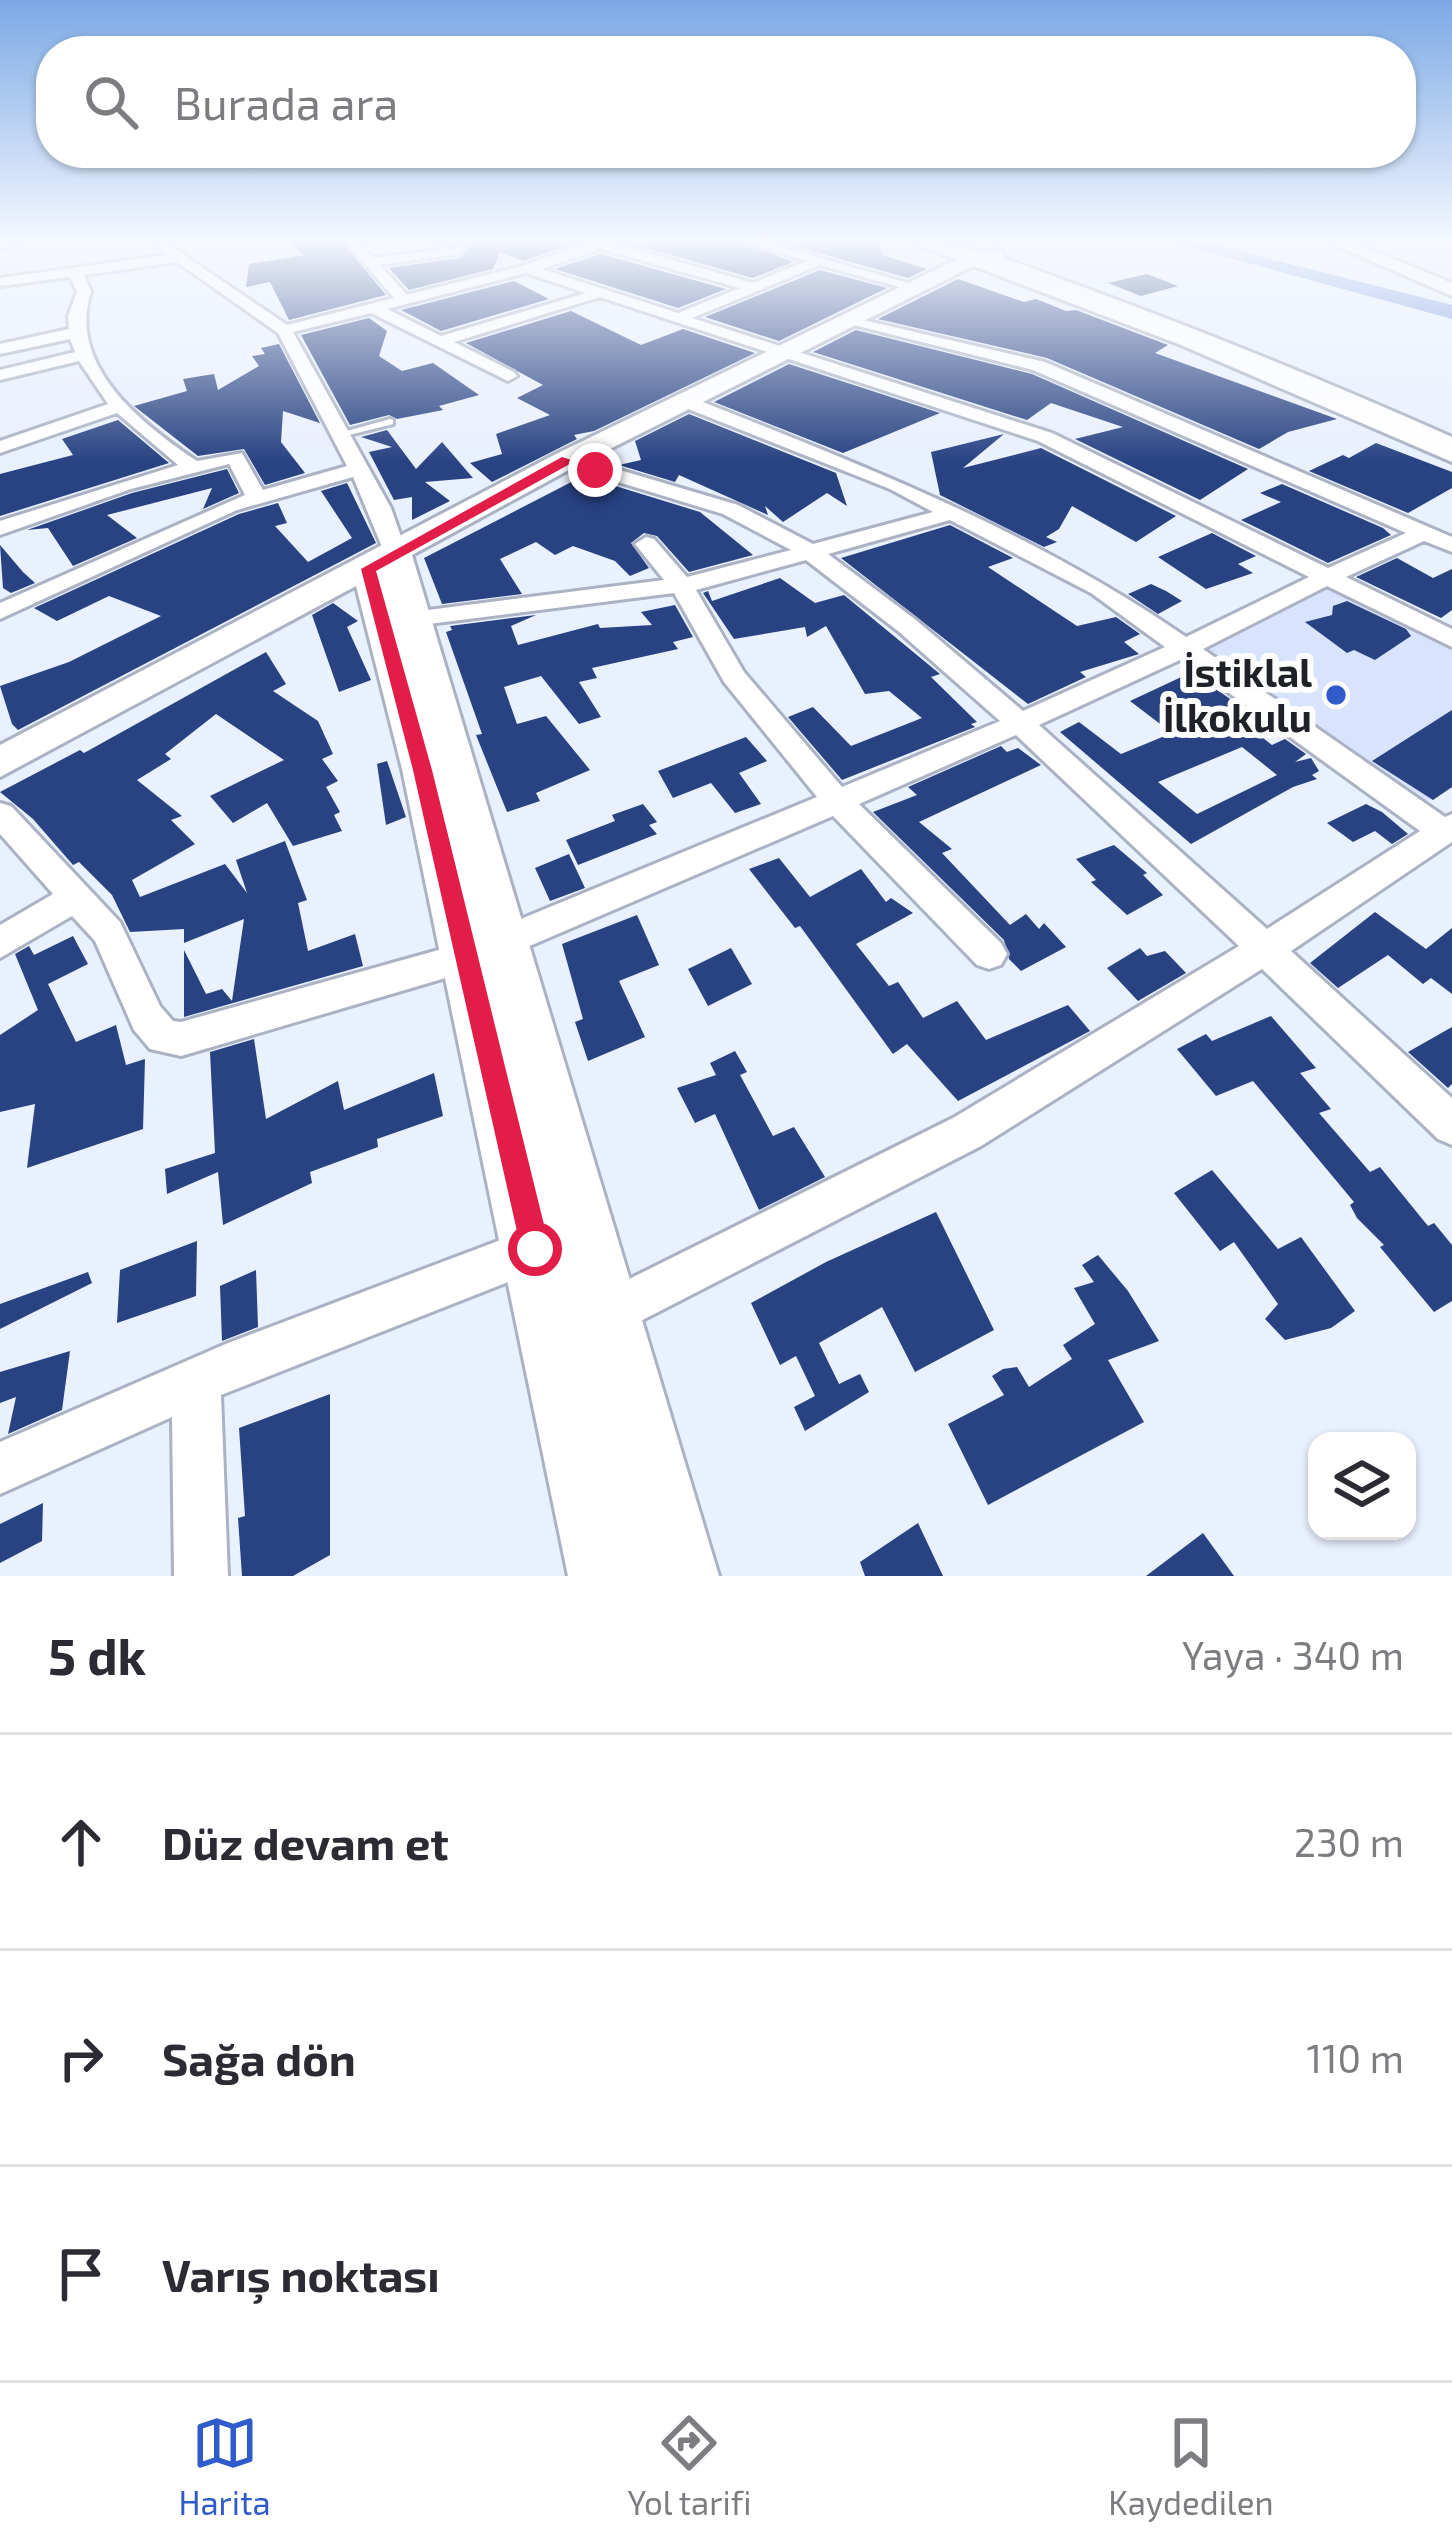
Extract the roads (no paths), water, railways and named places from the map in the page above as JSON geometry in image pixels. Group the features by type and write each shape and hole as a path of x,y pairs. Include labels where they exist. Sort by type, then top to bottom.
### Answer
{"highway":[{"path":"1132,317 1452,451"},
{"path":"1161,317 1452,440"}],"street":[{"path":"75,317 74,333 85,355 120,406 162,448 192,466"},
{"path":"264,317 284,330 393,535 382,561 398,620 423,770 609,1313 681,1576"},
{"path":"284,330 343,317"},
{"path":"393,317 508,376"},
{"path":"444,340 522,317"},
{"path":"685,317 1045,436 1452,639"},
{"path":"0,763 566,460 861,317"},
{"path":"850,322 1040,366 1438,539"},
{"path":"0,350 74,333"},
{"path":"0,374 85,355"},
{"path":"609,1313 967,1132 1444,840 1188,648 1099,589 897,484 684,401"},
{"path":"0,447 120,406"},
{"path":"1202,438 1236,430"},
{"path":"0,528 192,466 235,457 256,497"},
{"path":"566,460 703,500 783,535 936,648 1452,1125"},
{"path":"0,612 256,497 357,469"},
{"path":"398,620 681,585 953,513"},
{"path":"0,814 108,932 147,1018 163,1036 182,1039 484,950 1188,648 1324,575 1438,539"},
{"path":"646,544 681,585 720,658 837,801 989,954"},
{"path":"0,943 78,896"},
{"path":"484,950 535,1249 606,1576"},
{"path":"0,1468 196,1381 535,1249"},
{"path":"196,1381 201,1576"}],"lane":[{"path":"340,434 390,422"}],"place":[{"name":"İstiklal İlkokulu","path":"1336,695"}]}
